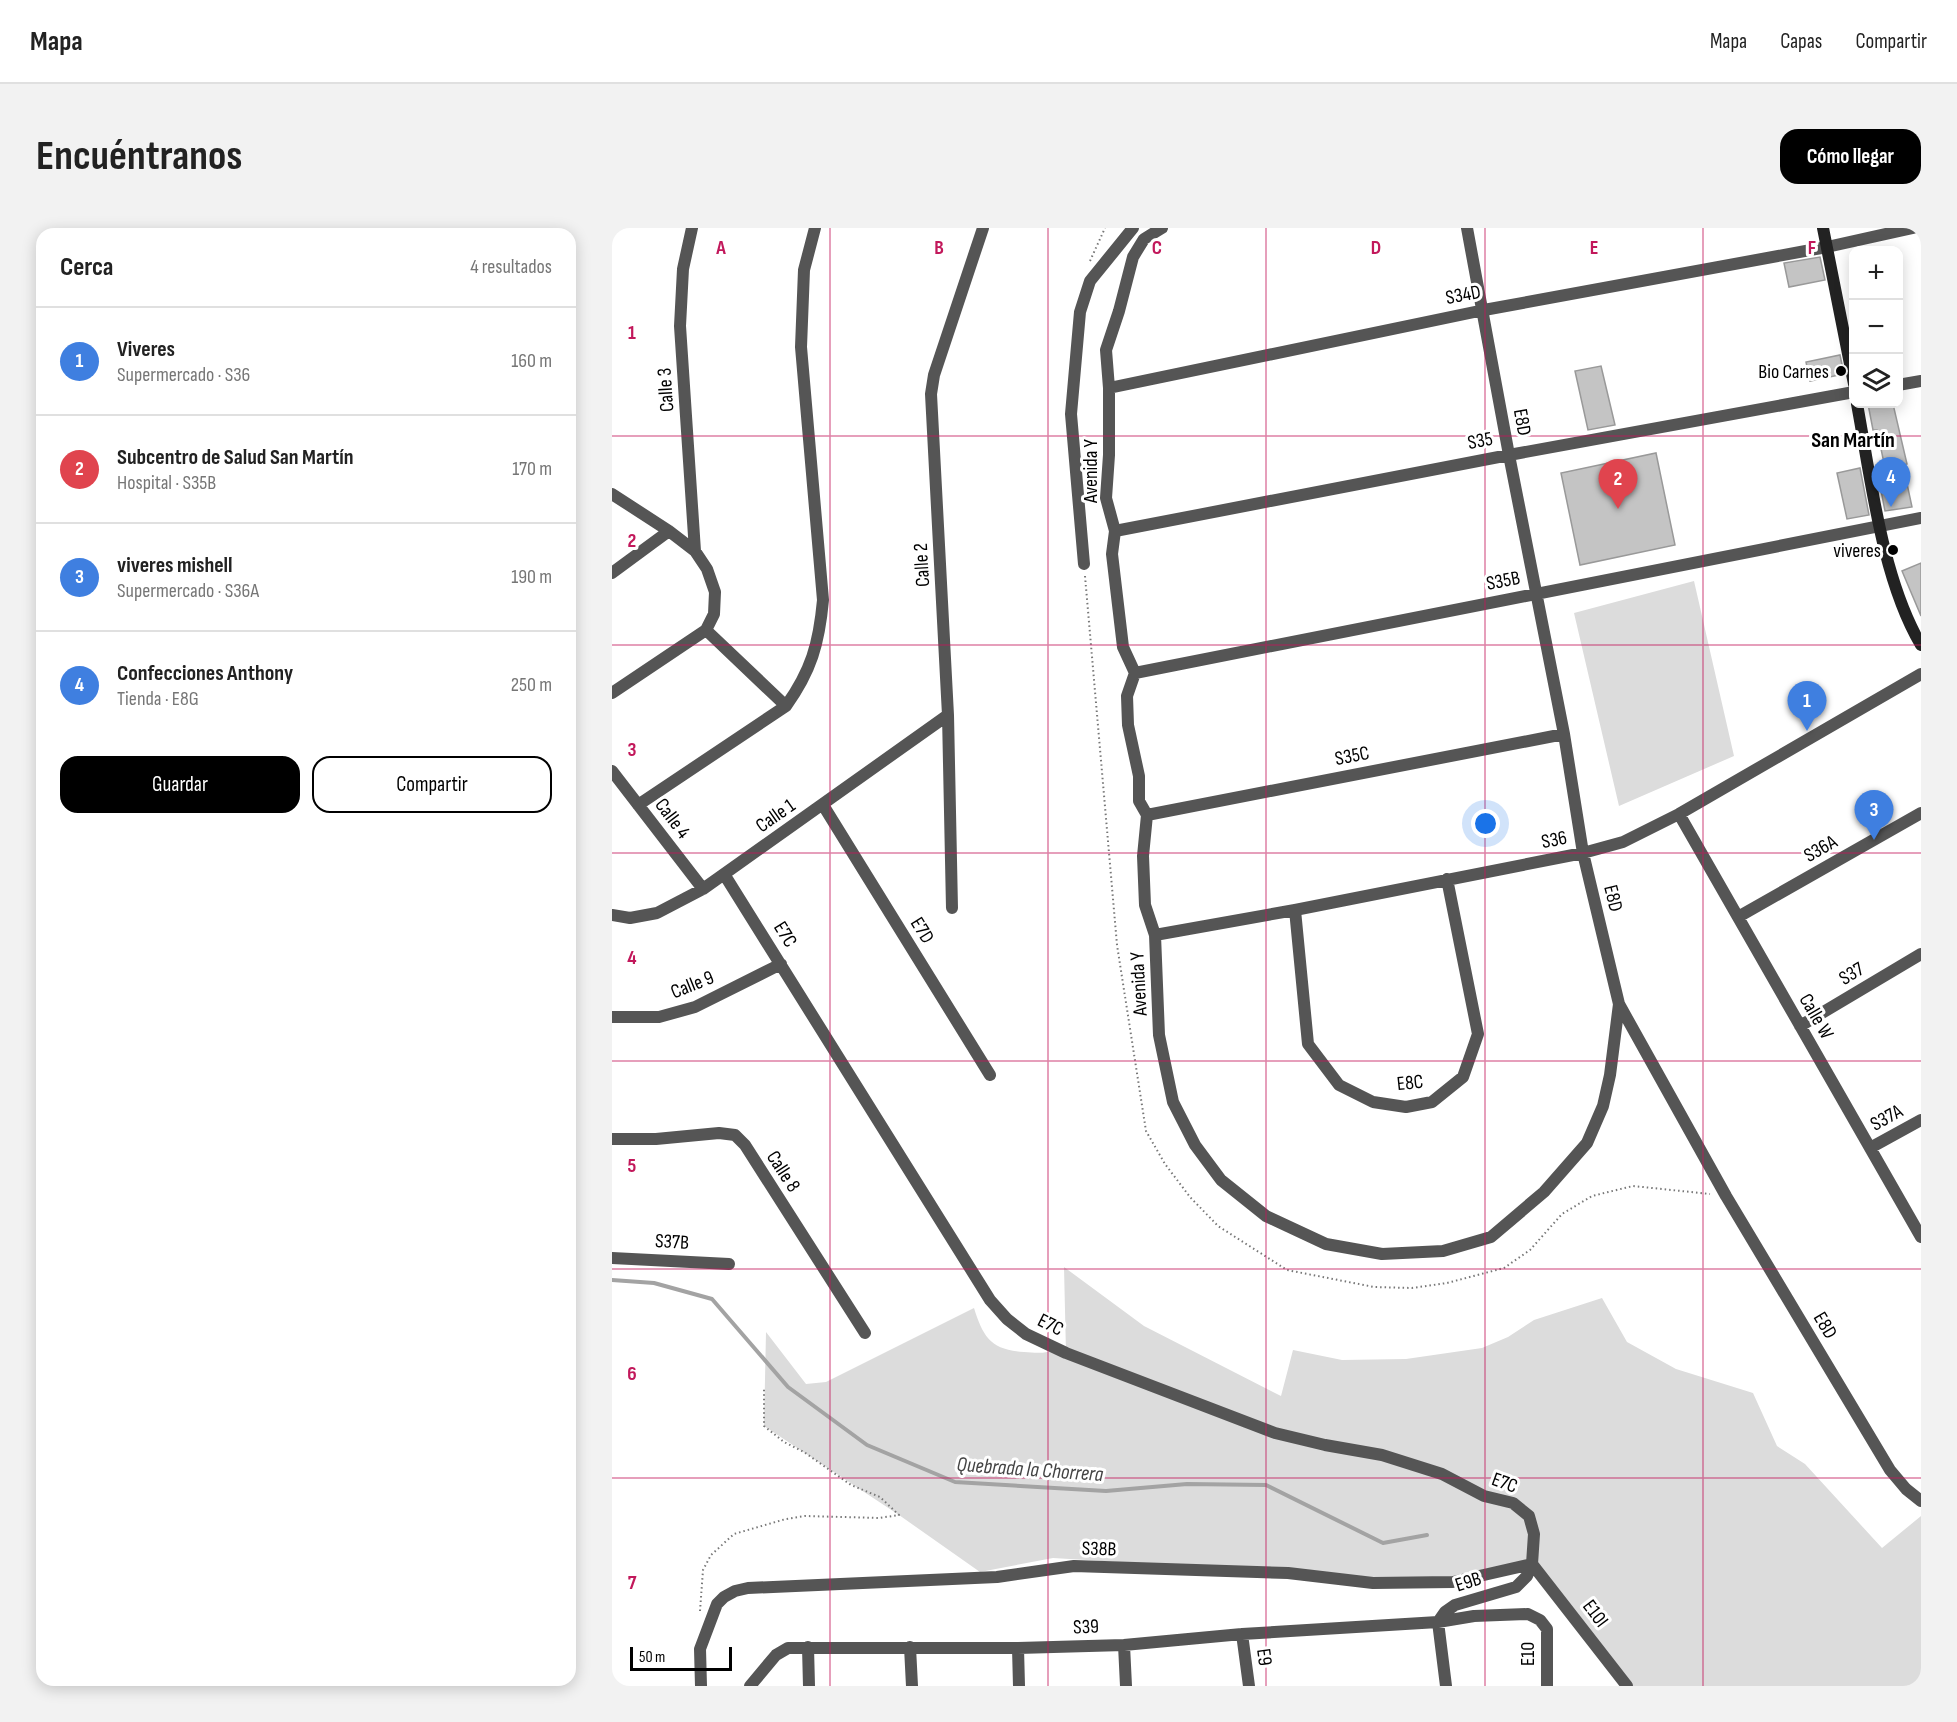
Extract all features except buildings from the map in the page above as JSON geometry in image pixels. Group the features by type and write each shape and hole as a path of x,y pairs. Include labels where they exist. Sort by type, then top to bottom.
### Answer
{"street":[{"name":"Calle 3","path":"692,228 683,270 680,326 695,551"},
{"path":"638,805 786,706 810,668 821,625 823,600 801,347 804,270 815,228"},
{"name":"Calle 2","path":"952,908 948,715 931,394 934,375 983,228"},
{"path":"1083,564 1071,414 1080,312 1090,281 1133,228"},
{"name":"Avenida Y","path":"1162,228 1144,239 1133,257 1106,350 1110,388 1110,455 1106,498 1115,531 1112,555 1123,647 1135,673 1127,696 1128,725 1139,776 1139,801 1147,815 1143,856 1145,904 1155,935 1159,1035 1173,1102 1195,1145 1221,1180 1266,1216 1326,1244 1382,1254 1443,1251 1491,1238 1544,1191 1587,1143 1603,1106 1610,1075 1619,1004"},
{"name":"E8D","path":"1467,228 1564,734 1583,853 1619,1004 1726,1196 1890,1470 1906,1489 1921,1501"},
{"path":"1823,228 1849,359"},
{"name":"S34D","path":"1110,388 1484,310 1827,247 1913,228"},
{"path":"1903,384 1921,381"},
{"name":"S35","path":"1115,531 1509,455 1849,393"},
{"path":"1858,408 1880,526 1898,598 1921,645"},
{"path":"612,494 695,551 707,569 715,592 714,614 706,630 612,693"},
{"name":"S35B","path":"1135,673 1921,519"},
{"path":"612,573 669,531"},
{"path":"706,630 786,706"},
{"name":"S36","path":"1155,935 1583,853 1623,842 1679,814 1921,674"},
{"name":"Calle 1","path":"612,915 630,918 657,914 703,890 948,715"},
{"name":"S35C","path":"1147,815 1564,734"},
{"name":"Calle 4","path":"612,771 703,890"},
{"name":"E7D","path":"823,805 990,1075"},
{"name":"S36A","path":"1738,917 1921,813"},
{"name":"Calle W","path":"1679,814 1921,1237"},
{"name":"E7C","path":"724,874 990,1300 1006,1319 1026,1334 1066,1353 1275,1433 1382,1455 1442,1474 1484,1496 1513,1503 1529,1516 1534,1534 1532,1564"},
{"name":"E8C","path":"1295,910 1308,1044 1339,1085 1373,1102 1406,1107 1432,1102 1463,1077 1478,1034 1447,879"},
{"name":"S37","path":"1800,1026 1921,954"},
{"name":"Calle 9","path":"612,1017 659,1017 696,1007 781,964"},
{"name":"S37A","path":"1870,1148 1921,1120"},
{"name":"Calle 8","path":"612,1139 656,1139 719,1133 735,1135 745,1145 865,1334"},
{"name":"S37B","path":"612,1258 729,1264"},
{"name":"E9B","path":"1438,1622 1445,1612 1455,1605 1516,1587 1527,1576 1532,1564"},
{"name":"S38B","path":"701,1686 700,1649 717,1604 735,1591 748,1588 997,1576 1074,1566 1288,1573 1373,1582 1453,1582 1532,1564"},
{"name":"E10I","path":"1532,1564 1627,1686"},
{"name":"E10","path":"1438,1622 1474,1616 1528,1614 1539,1620 1547,1629 1546,1686"},
{"path":"1438,1622 1446,1686"},
{"name":"S39","path":"750,1686 776,1655 788,1648 1018,1648 1124,1645 1242,1634 1438,1622"},
{"name":"E9","path":"1242,1634 1249,1686"},
{"path":"1124,1645 1126,1686"},
{"path":"808,1647 809,1686"},
{"path":"910,1647 912,1686"},
{"path":"1018,1648 1019,1686"}],"path":[{"path":"1083,564 1117,945 1146,1131 1165,1164 1190,1197 1218,1226 1287,1270 1374,1287 1412,1288 1446,1283 1504,1268 1530,1250 1562,1214 1592,1196 1632,1186 1726,1196"},
{"path":"700,1616 703,1570 711,1555 734,1534 805,1516 879,1518 899,1515 880,1497 850,1485 804,1452 784,1442 764,1426 764,1387"}],"shaded area":[{"path":"1694,581 1734,756 1619,806 1574,613"},
{"path":"1064,1267 1144,1326 1281,1396 1293,1350 1342,1360 1406,1359 1482,1348 1508,1337 1534,1320 1602,1298 1627,1342 1676,1369 1753,1393 1777,1446 1805,1464 1882,1548 1921,1516 1921,1686 1627,1686 1532,1564 1453,1582 1053,1558 980,1572 899,1515 764,1426 766,1332 806,1384 826,1382 974,1308 985,1334 996,1345 1013,1351 1041,1353 1057,1349 1066,1353"}],"waterway":[{"name":"Quebrada la Chorrera","path":"612,1280 654,1283 712,1299 788,1387 867,1445 955,1482 1106,1491 1187,1484 1266,1485 1383,1543 1427,1535"}],"place":[{"name":"Bio Carnes","path":"1841,371"},
{"name":"Confecciones Anthony","path":"1891,507"},
{"name":"Subcentro de Salud San Martín","path":"1618,509"},
{"name":"viveres","path":"1893,550"},
{"name":"Viveres","path":"1807,731"},
{"name":"viveres mishell","path":"1874,840"}],"district":[{"name":"San Martín","path":"1853,439"}]}
